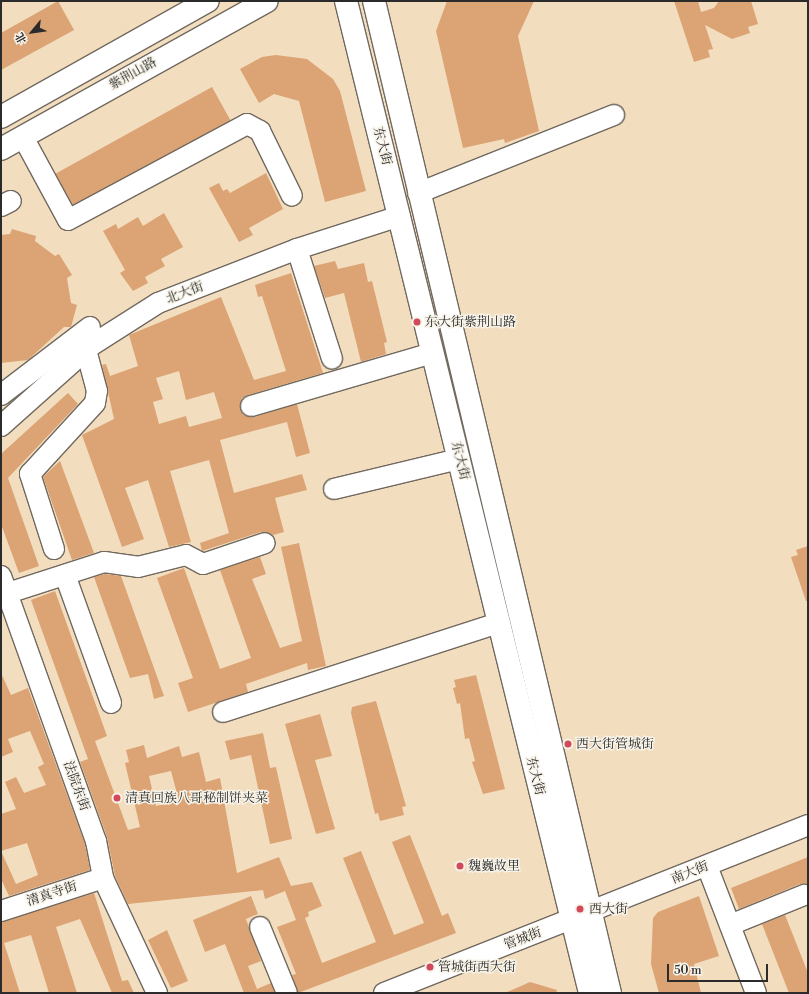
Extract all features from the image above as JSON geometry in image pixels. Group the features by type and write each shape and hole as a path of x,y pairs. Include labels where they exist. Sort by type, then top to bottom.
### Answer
{"main road":[{"name":"紫荆山路","path":"1,117 208,1"},
{"name":"紫荆山路","path":"1,149 267,1"},
{"name":"东大街","path":"346,1 400,216 498,623 581,917"},
{"name":"东大街","path":"374,1 581,917"},
{"path":"581,917 590,993"},
{"path":"581,917 610,993"}],"street":[{"path":"418,193 614,115"},
{"path":"23,137 68,220 247,124 260,131 292,196"},
{"name":"北大街","path":"1,426 86,350 158,303 297,249 400,216"},
{"path":"297,249 332,359"},
{"path":"1,395 90,327"},
{"path":"54,549 30,474 95,403 98,391 86,350"},
{"path":"251,406 432,353"},
{"path":"334,489 459,458"},
{"path":"4,584 65,575 104,562 138,567 186,555 203,564 266,543"},
{"path":"65,575 111,703"},
{"name":"法院东街","path":"4,584 96,841 103,878 157,993"},
{"path":"223,712 498,623"},
{"name":"南大街","path":"581,917 808,825"},
{"path":"707,866 756,993"},
{"name":"清真寺街","path":"1,911 103,878"},
{"path":"730,925 804,895"},
{"name":"管城街","path":"384,993 581,917"},
{"path":"260,927 287,993"}],"building":[{"path":"58,1 74,30 1,70 1,33"},
{"path":"447,1 534,1 518,36 539,131 505,143 504,139 463,148 436,31"},
{"path":"674,1 698,1 701,12 714,8 719,1 751,1 758,24 748,27 750,33 732,39 705,25 713,49 708,50 710,57 694,62"},
{"path":"276,55 307,59 333,79 340,91 366,191 325,202 299,101 274,94 259,103 240,69 262,57"},
{"path":"212,87 230,120 74,207 55,174"},
{"path":"266,173 283,209 249,228 253,235 239,242 209,188 219,183 223,191 227,189 230,193"},
{"path":"164,213 183,247 161,259 165,266 145,277 148,283 133,291 120,273 125,270 103,231 116,224 118,229 138,217 143,226"},
{"path":"12,229 36,236 35,241 55,256 59,254 72,275 67,278 71,303 77,305 71,327 64,327 28,360 1,363 1,235 10,234"},
{"path":"335,261 338,269 364,263 368,282 372,281 387,342 384,343 386,354 361,362 344,293 325,298 314,266"},
{"path":"291,273 323,373 248,395 242,398 240,409 243,415 254,417 297,404 310,453 296,457 287,422 220,440 234,493 302,474 307,490 275,498 284,532 273,535 261,532 202,551 200,543 229,533 209,460 170,471 191,542 169,547 148,480 125,488 144,539 122,547 82,435 114,419 102,365 106,364 110,376 138,366 129,335 221,297 254,380 286,371 262,296 258,297 255,285","holes":["179,371 186,400 214,392 222,418 189,427 186,416 159,424 153,402 163,399 156,378"]},
{"path":"68,393 78,404 8,478 39,566 19,573 1,524 1,454"},
{"path":"60,461 94,553 72,560 43,477"},
{"path":"299,543 326,666 308,670 307,663 246,684 248,692 188,712 178,683 193,678 157,578 184,568 220,669 251,658 220,570 260,557 266,574 252,579 280,648 302,641 281,547"},
{"path":"808,546 808,601 806,601 791,557 798,555 796,550"},
{"path":"105,574 121,576 164,696 154,699 148,674 130,678 94,577"},
{"path":"55,591 107,736 95,741 128,830 140,827 125,763 129,762 126,750 144,745 147,758 179,746 182,757 199,752 206,782 220,778 237,873 279,857 291,886 312,882 322,906 308,912 309,916 305,918 322,963 376,942 343,858 361,851 394,935 424,923 392,842 410,835 442,916 448,913 456,933 298,993 292,975 296,974 277,927 296,920 285,891 265,899 263,890 128,904 115,876 107,837 80,762 88,759 31,600","holes":["171,771 179,801 156,806 149,776"]},
{"path":"1,673 11,695 28,688 85,844 90,870 9,896 1,879 1,851 1,814 16,809 5,782 16,777 24,793 46,785 38,767 44,764 30,731 8,739 13,752 1,757","holes":["27,843 38,875 16,884 1,851"]},
{"path":"476,675 505,789 483,794 472,762 475,761 469,738 465,739 460,703 457,704 453,688 456,687 454,680"},
{"path":"376,701 406,806 402,807 404,815 380,821 378,813 375,814 351,713 352,707"},
{"path":"320,714 332,756 315,760 335,829 316,834 285,724"},
{"path":"263,733 270,768 276,767 292,839 270,844 251,755 230,760 225,741"},
{"path":"808,857 808,885 800,884 739,909 731,888"},
{"path":"94,893 122,981 128,980 134,993 112,993 80,919 56,927 77,993 49,993 31,935 4,943 20,993 1,993 1,922"},
{"path":"251,896 258,914 246,919 261,961 248,966 257,989 271,983 275,993 244,993 225,944 205,952 193,920"},
{"path":"699,896 719,956 694,964 701,993 659,993 651,964 653,918 658,912"},
{"path":"785,915 808,973 808,993 789,993 762,924"},
{"path":"167,930 188,981 171,988 148,940"},
{"path":"530,982 557,990 556,993 505,993"}],"place":[{"name":"东大街紫荆山路","path":"417,322"},
{"name":"西大街管城街","path":"568,744"},
{"name":"清真回族八哥秘制饼夹菜","path":"117,798"},
{"name":"魏巍故里","path":"460,866"},
{"name":"西大街","path":"580,909"},
{"name":"管城街西大街","path":"430,967"}]}
